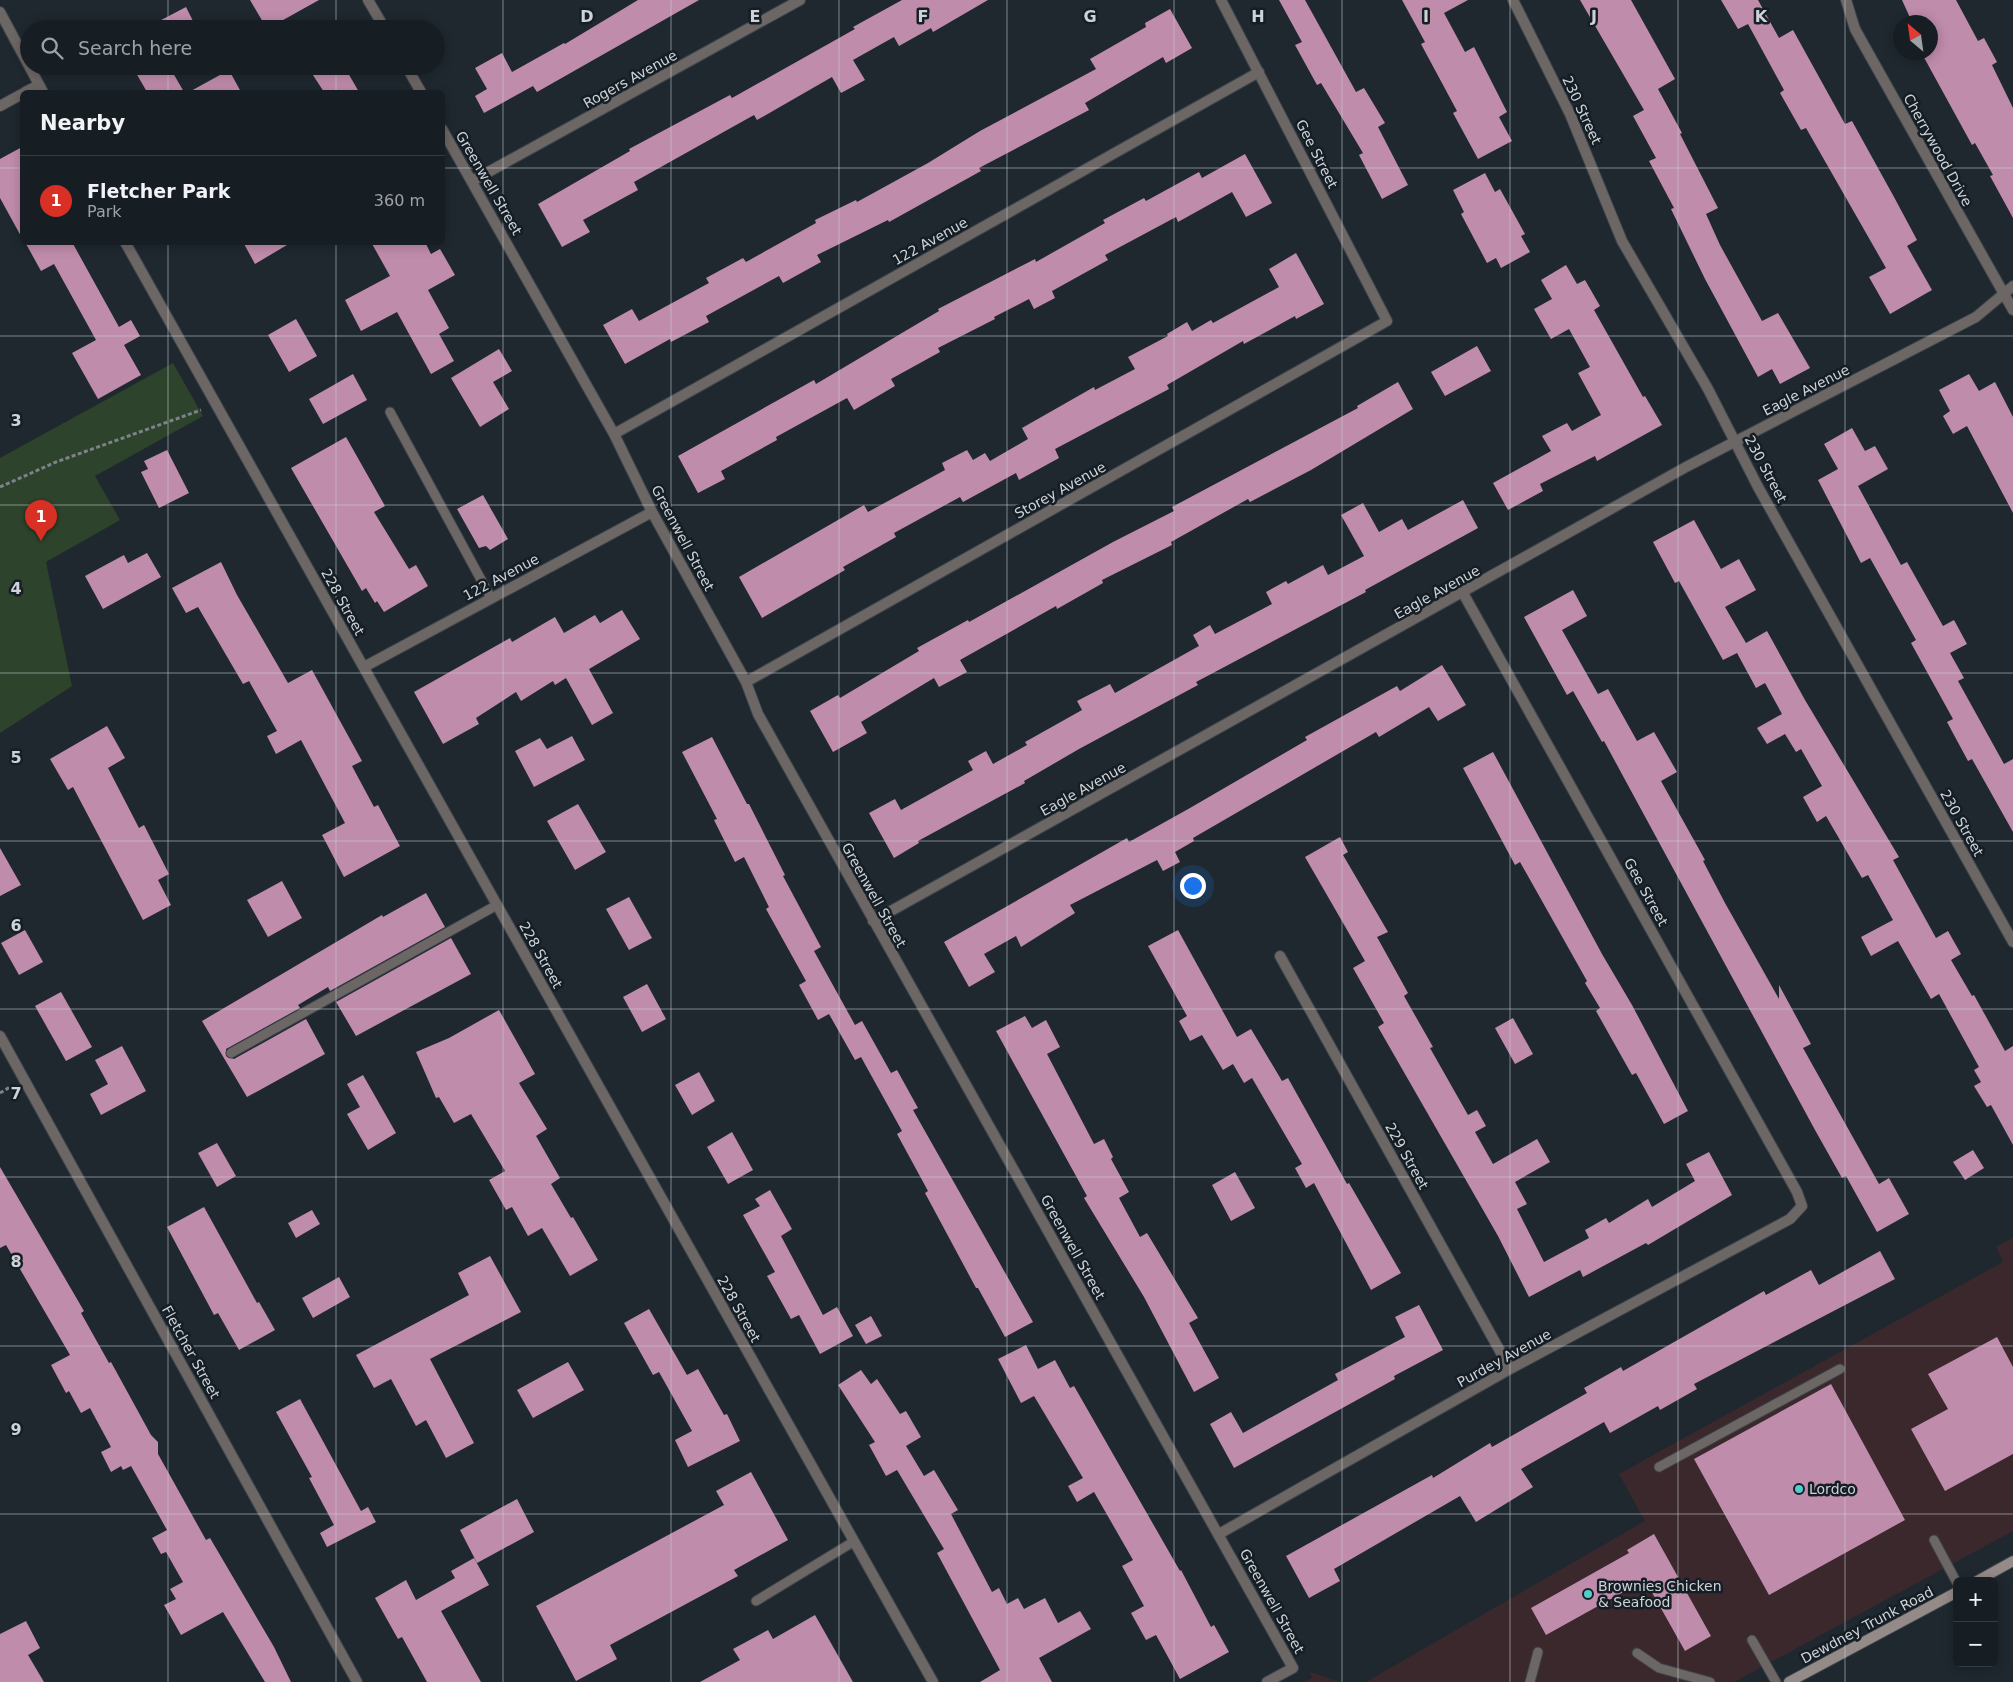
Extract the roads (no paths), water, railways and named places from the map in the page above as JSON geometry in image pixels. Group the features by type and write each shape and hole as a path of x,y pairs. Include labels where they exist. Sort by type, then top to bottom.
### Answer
{"main road":[{"path":"1984,1577 2013,1561"},
{"name":"Dewdney Trunk Road","path":"1790,1682 1953,1594"}],"street":[{"path":"368,0 380,20"},
{"name":"Rogers Avenue","path":"472,181 800,0"},
{"name":"Gee Street","path":"1221,0 1388,321"},
{"name":"230 Street","path":"1513,0 1573,121 1622,241 1708,388 1758,487 2013,942"},
{"name":"Cherrywood Drive","path":"1846,0 1855,29 2013,310"},
{"path":"0,12 20,49"},
{"name":"122 Avenue","path":"614,434 1259,72"},
{"path":"34,75 41,89"},
{"path":"411,75 420,90"},
{"path":"0,106 20,95"},
{"name":"Greenwell Street","path":"445,134 614,434 652,512 746,682 758,714 1293,1668 1268,1682"},
{"name":"228 Street","path":"127,245 933,1682"},
{"name":"Eagle Avenue","path":"873,922 1736,442 1976,317 2013,286"},
{"name":"Storey Avenue","path":"746,682 1388,321"},
{"name":"122 Avenue","path":"364,667 652,512"},
{"name":"Gee Street","path":"1463,593 1797,1192 1802,1206"},
{"name":"229 Street","path":"1280,956 1510,1370"},
{"name":"Fletcher Street","path":"0,1036 357,1682"},
{"name":"Purdey Avenue","path":"1219,1534 1510,1370 1790,1219 1802,1206"}],"lane":[{"path":"390,412 491,598"},
{"path":"232,1053 497,904"},
{"path":"1659,1467 1840,1369"},
{"path":"1934,1540 1954,1577"},
{"path":"756,1601 853,1542"},
{"path":"1752,1640 1776,1682"},
{"path":"1530,1682 1538,1652"},
{"path":"1637,1653 1659,1668 1710,1682"}],"place":[{"name":"Fletcher Park","path":"41,541"},
{"name":"Lordco","path":"1799,1489"},
{"name":"Brownies Chicken & Seafood","path":"1588,1594"}]}
